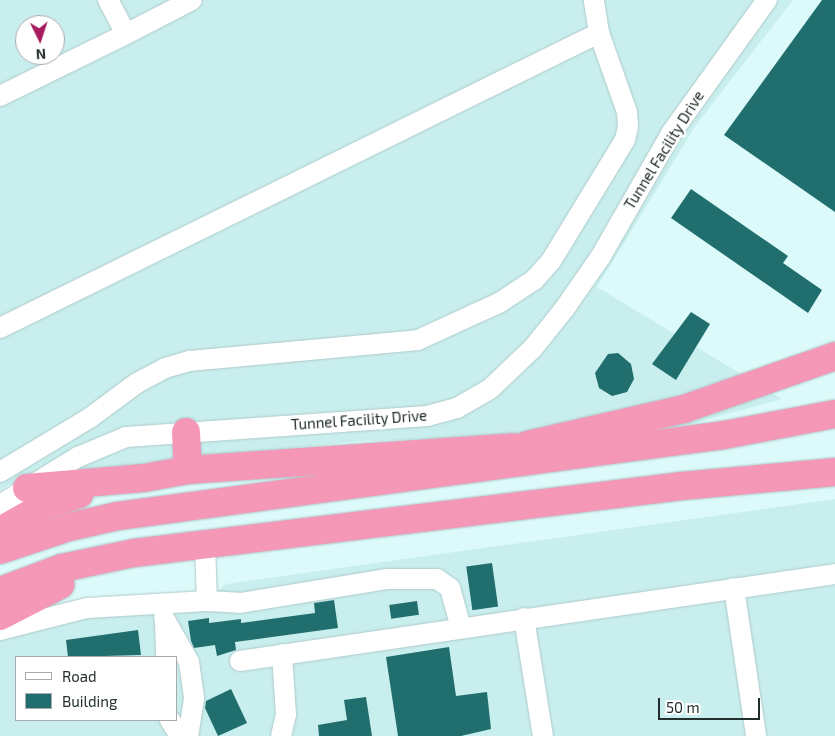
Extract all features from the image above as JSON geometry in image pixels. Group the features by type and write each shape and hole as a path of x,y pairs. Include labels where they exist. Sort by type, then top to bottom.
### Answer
{"highway":[{"path":"785,374 835,349"},
{"path":"0,550 69,527 118,516 292,492 470,459 684,409 835,356"},
{"path":"780,426 835,405"},
{"path":"292,492 365,486 780,426 835,414"},
{"path":"186,432 188,470"},
{"path":"0,531 57,500 144,478 188,470 525,446"},
{"path":"682,486 835,456"},
{"path":"0,591 90,561 682,486 835,472"},
{"path":"27,488 144,478"},
{"path":"0,616 44,591 84,576 183,556 205,545"}],"street":[{"path":"108,0 126,34"},
{"path":"0,96 192,0"},
{"path":"0,472 91,418 137,383 165,368 189,361 418,340 499,303 534,280 551,261 625,140 627,112 599,33 594,0"},
{"name":"Tunnel Facility Drive","path":"0,505 107,443 136,436 427,416 457,408 490,389 533,348 565,308 601,256 672,132 767,0"},
{"path":"0,328 599,33"},
{"path":"205,545 208,601"},
{"path":"240,661 835,574"},
{"path":"0,630 77,610 164,611 208,601 240,603 386,579 437,579 450,588 461,628"},
{"path":"734,588 756,736"},
{"path":"159,656 164,611"},
{"path":"164,611 166,656"},
{"path":"164,611 176,656"},
{"path":"524,618 543,736"},
{"path":"281,736 286,716 282,654"},
{"path":"178,662 184,736"},
{"path":"171,721 184,736"},
{"path":"177,721 184,736"}],"shaded area":[{"path":"0,0 793,0 696,125 597,287 782,399 690,424 618,435 359,441 112,467 10,484 0,490"},
{"path":"835,499 835,736 0,736 0,639 72,618 198,608 226,584"}],"building":[{"path":"822,0 835,0 835,212 724,135"},
{"path":"691,189 788,256 783,263 822,290 808,313 671,218"},
{"path":"691,312 710,324 676,380 652,364"},
{"path":"618,353 631,364 634,379 627,392 612,396 599,388 595,373 608,354"},
{"path":"492,563 498,607 472,610 466,567"},
{"path":"334,600 338,628 235,642 236,650 217,656 215,645 194,648 191,641 188,621 209,618 209,623 241,619 241,623 315,613 314,603"},
{"path":"417,601 419,615 391,619 389,605"},
{"path":"138,630 141,655 68,656 66,640"},
{"path":"449,647 456,696 487,692 491,729 461,736 398,736 386,657"},
{"path":"231,689 247,723 218,736 205,708 206,701"},
{"path":"366,697 372,736 319,736 318,725 347,720 344,700"}]}
